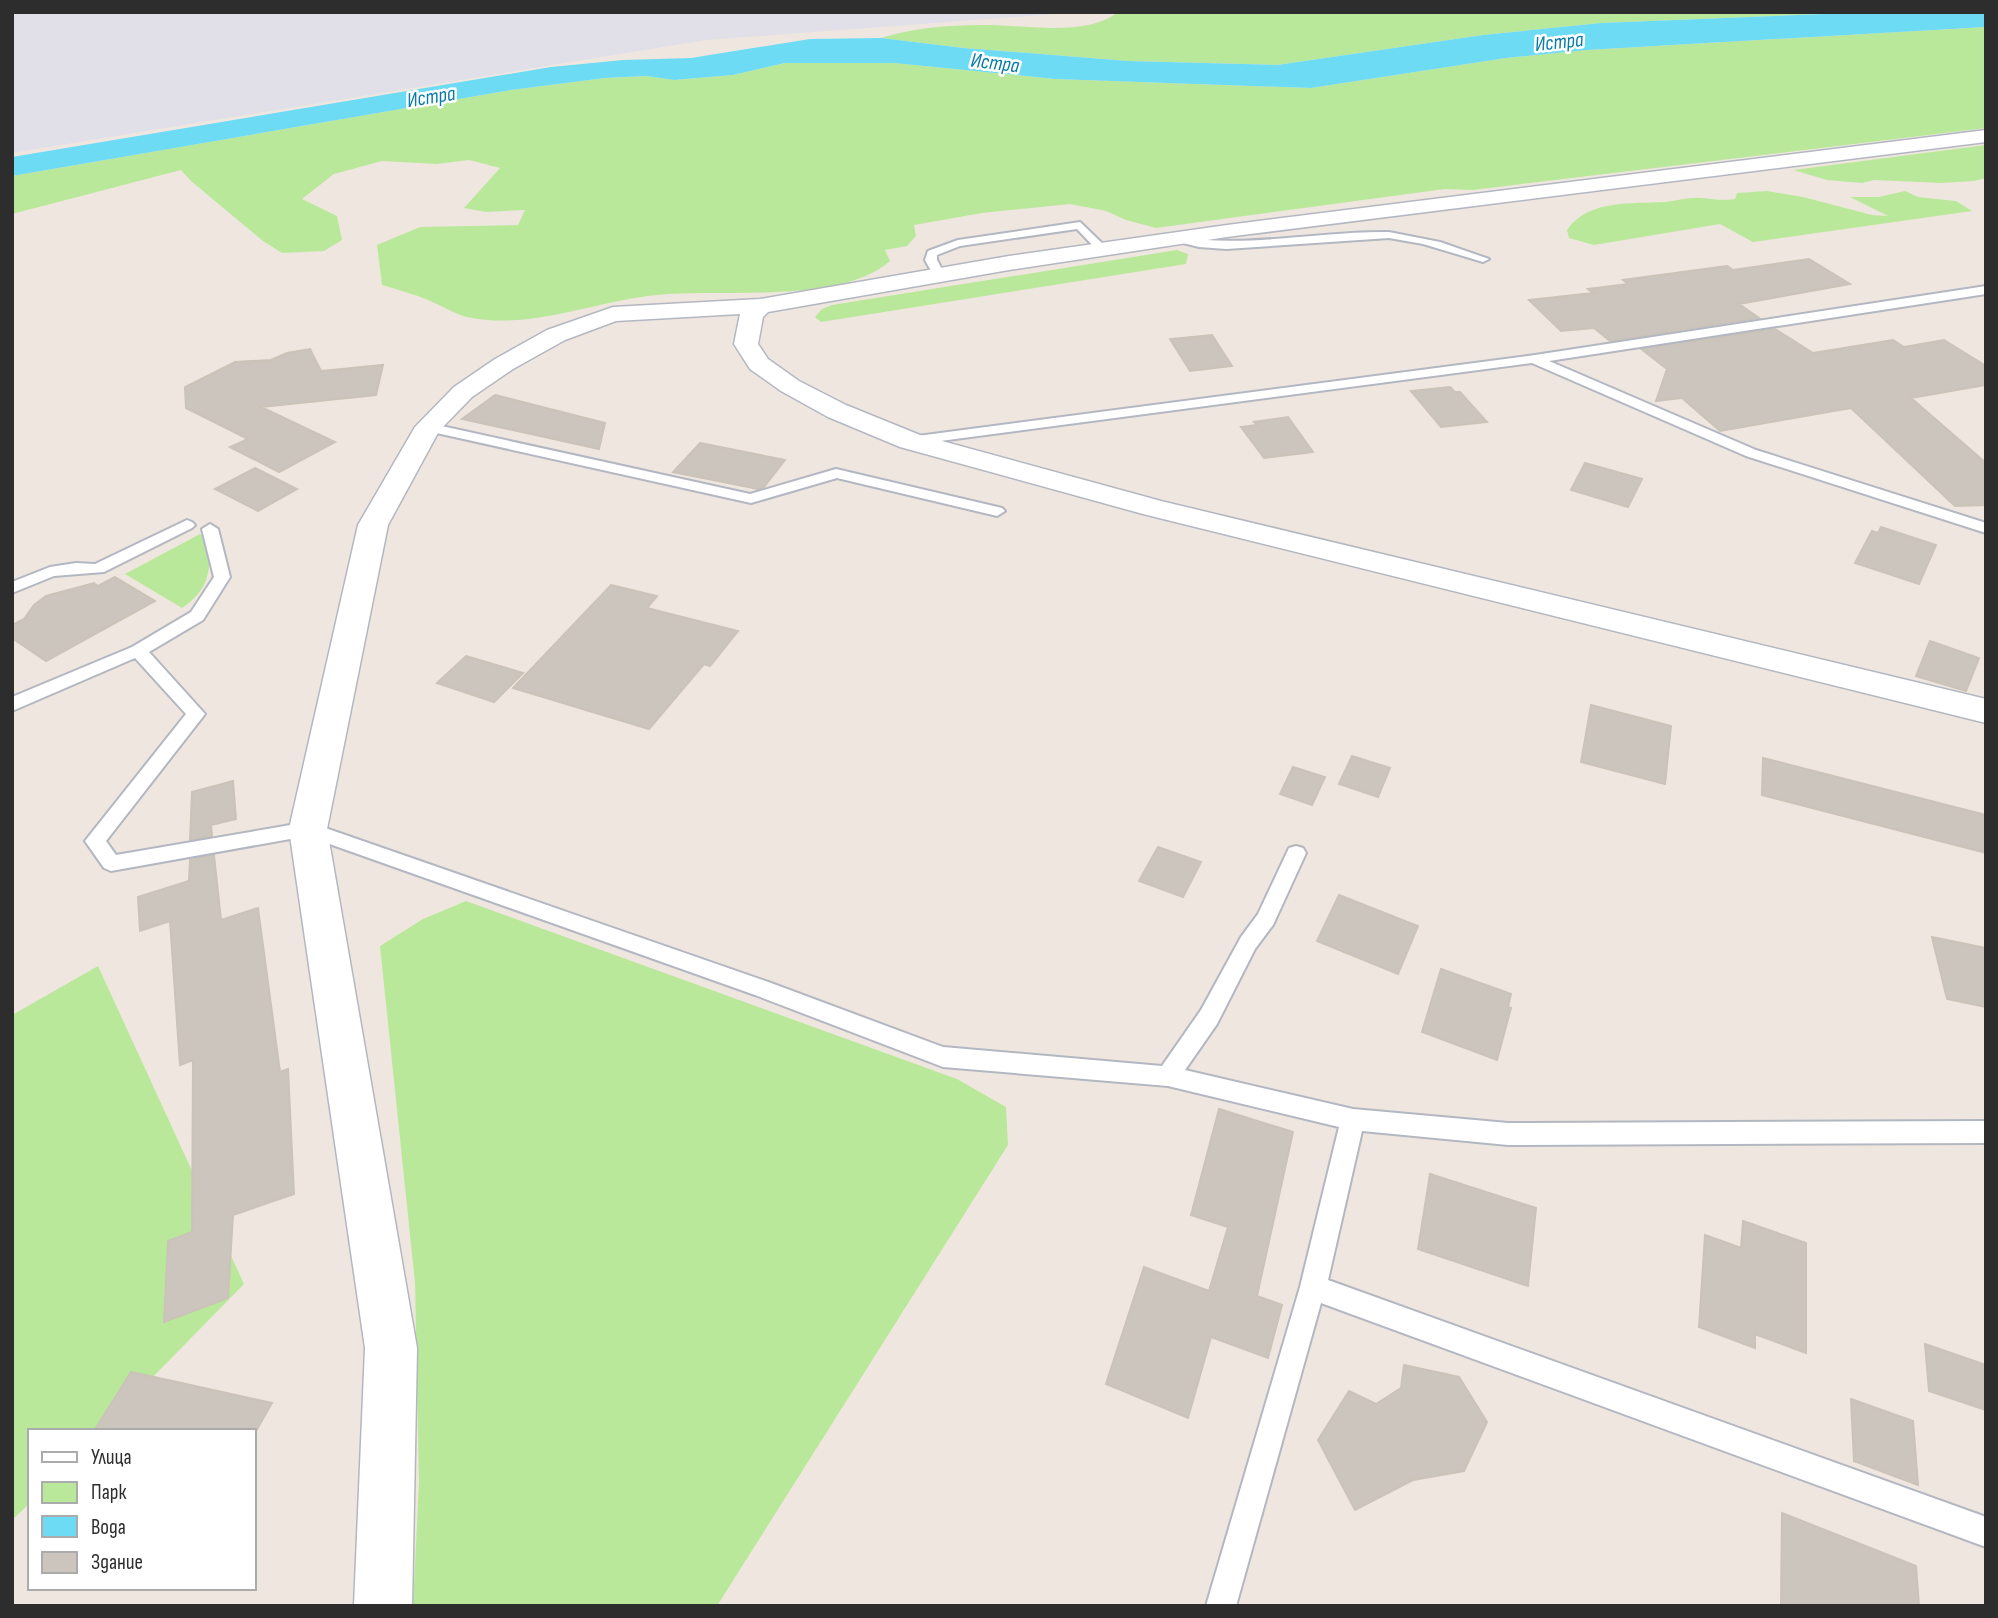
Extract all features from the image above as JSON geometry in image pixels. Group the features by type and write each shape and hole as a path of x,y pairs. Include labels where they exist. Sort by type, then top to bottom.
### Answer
{"street":[{"path":"383,1606 391,1348 308,830 373,525 428,427 463,392 504,364 586,323 631,312 760,306 1173,239 1986,136"},
{"path":"760,306 751,316 746,344 758,364 790,386 837,411 910,441 1153,508 1986,710"}],"lane":[{"path":"1173,239 1197,245 1385,235 1412,237 1483,260"},
{"path":"910,441 1535,359 1986,290"},
{"path":"1535,359 1751,453 1986,527"},
{"path":"428,427 751,499 836,472 997,511"},
{"path":"12,588 50,572 76,568 98,569 187,525"},
{"path":"12,705 43,689 138,651 197,616 222,577 209,528"},
{"path":"138,651 196,714 95,841 111,863 308,830 763,989 943,1057 1168,1076 1353,1121 1508,1134 1986,1132"},
{"path":"1168,1076 1230,982 1248,943 1266,919 1296,853"},
{"path":"1221,1606 1313,1287 1353,1121"},
{"path":"1313,1287 1986,1532"}],"shaded area":[{"path":"12,12 1082,12 707,40 12,153"}],"green space":[{"path":"1118,12 1874,12 1601,23 1483,35 1277,65 1128,61 964,48 881,38 918,29 956,26 1071,27 1105,20"},
{"path":"1986,27 1986,128 1473,190 1445,189 1156,228 1106,211 1070,204 982,213 914,225 916,236 907,246 885,250 890,261 868,275 842,284 779,292 657,295 519,320 467,317 423,298 382,285 377,245 420,227 518,225 525,210 486,212 464,208 500,168 469,160 437,164 382,161 334,174 302,199 337,216 342,240 324,251 282,253 263,241 181,170 12,214 12,176 511,90 605,78 646,76 674,80 733,75 785,63 894,63 1055,79 1311,88 1506,58 1587,50"},
{"path":"1986,145 1986,178 1974,181 1942,183 1874,180 1862,183 1827,180 1793,170"},
{"path":"1767,191 1803,197 1872,215 1888,216 1850,197 1879,197 1905,191 1918,197 1956,201 1972,211 1753,242 1720,224 1594,245 1569,238 1567,230 1587,213 1611,205 1692,198 1731,200 1735,199 1737,193"},
{"path":"1177,250 1188,254 1186,264 821,322 815,317 822,309 832,305"},
{"path":"200,534 211,542 206,580 198,594 182,608 125,574"},
{"path":"466,901 957,1079 1006,1107 1008,1145 717,1606 413,1606 419,1482 415,1283 380,946 423,919"},
{"path":"98,966 244,1284 102,1429 28,1429 28,1505 12,1520 12,1015"}],"water":[{"name":"Истра","path":"1874,12 1986,12 1986,27 1587,50 1506,58 1311,88 1055,79 894,63 785,63 733,75 674,80 646,76 605,78 511,90 12,176 12,157 551,67 623,60 691,58 810,39 881,38 964,48 1128,61 1277,65 1483,35 1601,23"}],"building":[{"path":"1809,259 1850,284 1739,304 1759,318 1610,341 1594,328 1561,331 1529,300 1593,293 1588,289 1628,284 1623,280 1727,266 1733,270"},
{"path":"1775,329 1813,353 1893,340 1904,347 1944,340 1986,366 1986,385 1911,398 1986,463 1986,505 1955,506 1851,408 1720,431 1682,398 1656,401 1667,369 1641,349"},
{"path":"1212,335 1232,366 1190,371 1170,339"},
{"path":"310,349 321,371 383,365 376,395 261,407 335,442 279,472 230,447 248,439 186,408 185,387 235,362 271,360 287,353"},
{"path":"1450,387 1455,392 1460,392 1487,422 1441,427 1411,391"},
{"path":"495,395 605,423 599,449 462,419"},
{"path":"1288,417 1313,452 1264,458 1241,427 1257,425 1254,422"},
{"path":"700,443 785,460 764,487 758,489 673,472"},
{"path":"1585,463 1642,479 1628,507 1571,490"},
{"path":"255,468 297,489 258,511 215,489"},
{"path":"1881,527 1936,545 1919,584 1855,563 1872,531 1878,533"},
{"path":"115,577 155,601 46,661 12,638 12,625 24,619 34,605 46,596 94,583 98,586"},
{"path":"611,585 657,596 647,608 738,631 710,666 704,664 649,729 513,688"},
{"path":"1930,641 1979,658 1966,691 1916,676"},
{"path":"466,656 523,673 494,702 437,683"},
{"path":"1591,705 1671,726 1665,784 1581,762"},
{"path":"1352,756 1390,768 1378,797 1339,784"},
{"path":"1763,758 1986,815 1986,853 1762,795"},
{"path":"1293,767 1325,777 1312,805 1280,794"},
{"path":"233,781 236,819 211,825 212,836 190,840 192,792"},
{"path":"1158,847 1201,862 1183,897 1139,881"},
{"path":"214,855 221,920 258,908 280,1072 288,1069 294,1194 233,1215 228,1298 164,1322 168,1241 192,1232 193,1060 180,1065 170,921 140,931 138,897 189,881 190,860"},
{"path":"1339,895 1418,926 1398,974 1317,941"},
{"path":"1932,937 1986,948 1986,1007 1947,999"},
{"path":"1441,969 1511,994 1508,1007 1511,1008 1497,1060 1422,1032"},
{"path":"1219,1109 1293,1132 1257,1296 1282,1305 1268,1358 1211,1337 1188,1418 1106,1384 1144,1267 1209,1291 1228,1227 1191,1215"},
{"path":"1430,1174 1536,1208 1528,1286 1418,1249"},
{"path":"1743,1221 1806,1243 1806,1353 1755,1334 1755,1348 1699,1327 1705,1235 1741,1248"},
{"path":"1925,1344 1986,1365 1986,1410 1929,1391"},
{"path":"1404,1365 1459,1377 1487,1422 1464,1471 1413,1480 1355,1510 1318,1440 1349,1391 1376,1404 1401,1388"},
{"path":"131,1372 272,1403 256,1431 95,1429"},
{"path":"1851,1399 1913,1421 1918,1485 1854,1461"},
{"path":"1782,1513 1916,1566 1919,1606 1781,1606"}]}
